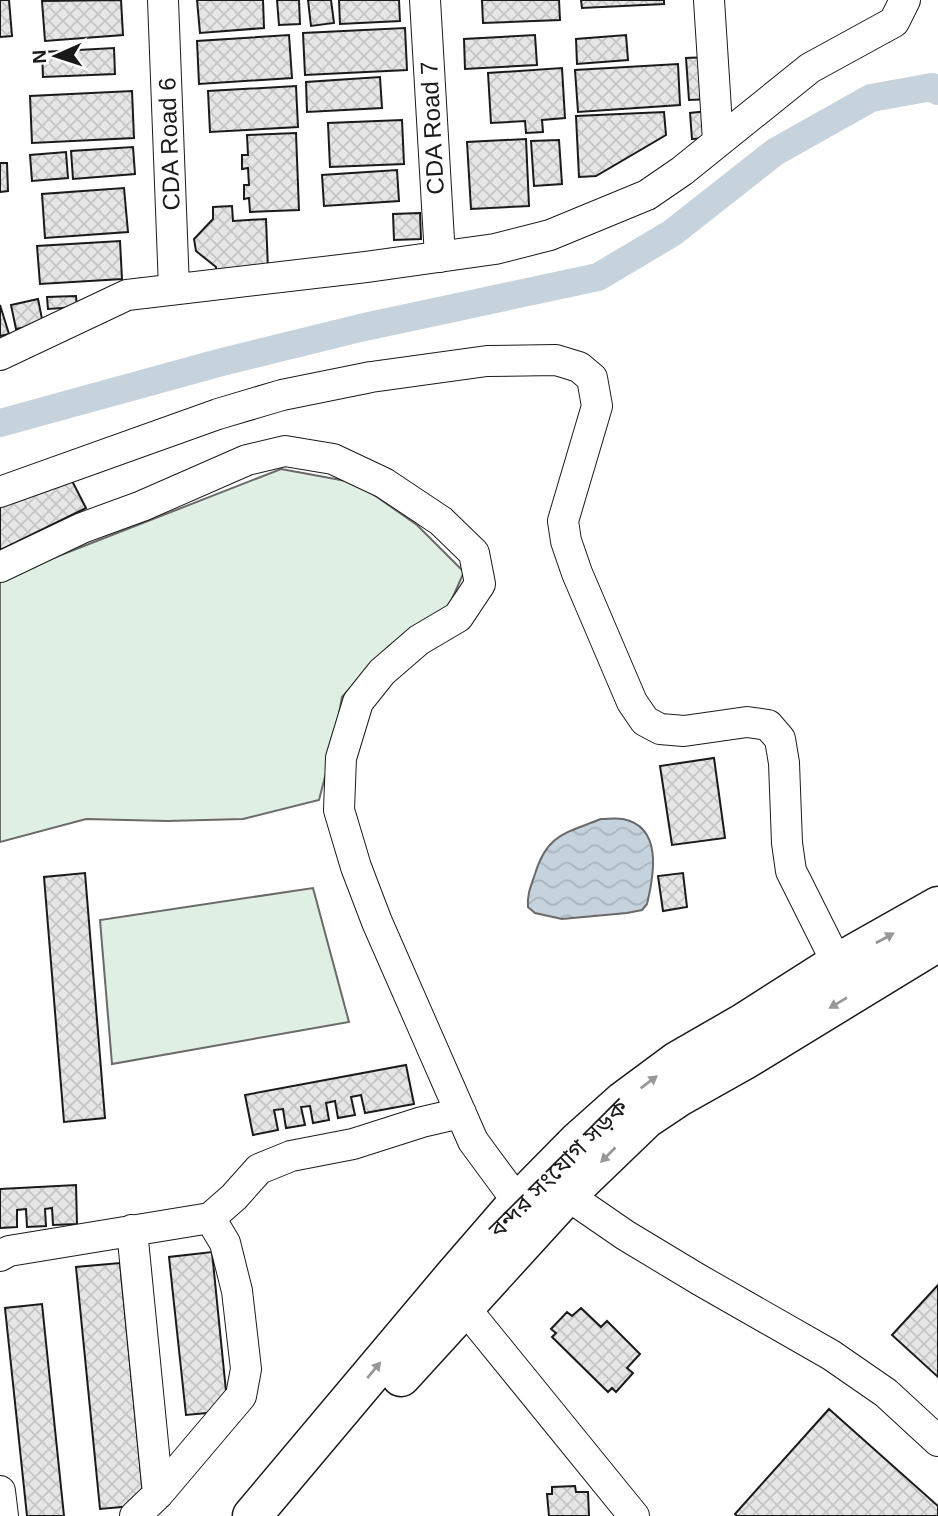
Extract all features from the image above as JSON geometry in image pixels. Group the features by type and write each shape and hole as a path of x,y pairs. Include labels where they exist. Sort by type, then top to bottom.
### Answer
{"highway":[{"name":"বন্দর সংযোগ সড়ক","path":"251,1516 518,1202 577,1142 623,1101 677,1060 743,1023 837,963 938,906"},
{"name":"বন্দর সংযোগ সড়ক","path":"287,1516 335,1452 464,1307 567,1195 638,1127 679,1097 938,942"}],"street":[{"name":"CDA Road 6","path":"163,0 174,288"},
{"name":"CDA Road 7","path":"425,0 440,257"},
{"path":"709,0 718,141"},
{"path":"0,355 127,295 440,257 495,249 550,235 647,195 810,68 894,22 905,0"},
{"path":"0,492 179,427 282,395 371,377 487,361 556,360 579,367 592,378 597,405 563,520 566,541 632,702 645,721 660,729 684,731 747,722 768,725 780,739 791,871 837,963"},
{"path":"0,567 82,528 142,506 247,460 285,451 334,459 384,483 441,521 474,553 480,584 458,617 419,640 382,672 358,702 341,758 339,810 356,867 377,922 473,1141 518,1202"},
{"path":"0,1256 9,1251 211,1218 260,1169 291,1156 353,1144 422,1122 461,1113"},
{"path":"567,1195 688,1273 831,1354 886,1393 938,1441"},
{"path":"135,1516 158,1494 241,1396 246,1369 237,1292 225,1243 211,1218"},
{"path":"132,1230 158,1494"},
{"path":"464,1307 634,1516"},
{"path":"0,1490 3,1516"}],"green space":[{"path":"281,469 357,483 417,525 464,572 448,608 389,646 342,697 319,800 243,819 86,819 0,842 0,582 20,571"},
{"path":"313,888 349,1022 112,1064 100,920"}],"water":[{"path":"601,819 623,819 636,824 645,832 653,854 652,880 647,904 642,910 627,913 562,919 535,913 528,907 529,894 545,850 568,832"}],"building":[{"path":"0,0 9,0 12,36 0,37"},
{"path":"121,0 123,35 45,41 42,1"},
{"path":"197,0 263,0 264,28 200,33"},
{"path":"277,0 299,0 300,24 279,25"},
{"path":"308,0 331,0 334,23 311,26"},
{"path":"339,0 399,0 400,21 340,24"},
{"path":"482,0 559,0 560,20 483,23"},
{"path":"581,0 664,0 664,4 582,8"},
{"path":"405,28 407,70 305,75 303,33"},
{"path":"289,35 292,78 199,84 197,41"},
{"path":"535,35 537,65 465,69 464,39"},
{"path":"626,35 628,60 577,64 576,39"},
{"path":"114,48 115,74 43,77 42,52"},
{"path":"709,57 711,99 689,100 686,58"},
{"path":"678,64 680,105 578,112 575,70"},
{"path":"562,68 565,118 542,120 543,132 526,133 525,121 491,123 488,73"},
{"path":"380,77 382,108 307,112 306,82"},
{"path":"296,86 298,127 210,132 208,91"},
{"path":"132,91 134,138 32,143 30,96"},
{"path":"708,111 711,138 692,139 690,113"},
{"path":"664,112 666,135 596,176 579,177 576,116"},
{"path":"402,120 404,164 330,167 328,123"},
{"path":"296,133 299,210 250,212 249,198 244,199 244,185 249,185 248,168 242,169 242,155 248,155 247,135"},
{"path":"526,139 529,206 471,209 467,142"},
{"path":"559,140 562,184 534,186 531,141"},
{"path":"133,147 135,174 73,179 71,151"},
{"path":"66,152 68,178 32,181 30,155"},
{"path":"0,163 7,163 8,191 0,192"},
{"path":"397,170 399,201 324,206 322,175"},
{"path":"124,188 128,232 45,238 42,194"},
{"path":"232,206 233,221 266,219 268,270 216,280 216,267 196,251 194,239 213,219 213,207"},
{"path":"420,213 421,239 394,240 393,214"},
{"path":"120,241 122,279 40,284 37,246"},
{"path":"76,296 77,307 48,309 47,297"},
{"path":"38,299 43,324 16,329 11,305"},
{"path":"0,305 9,334 0,336"},
{"path":"68,473 86,508 0,550 0,506"},
{"path":"714,758 725,838 672,845 660,766"},
{"path":"85,873 105,1118 64,1122 44,877"},
{"path":"683,873 687,907 663,911 658,876"},
{"path":"406,1065 414,1104 365,1113 361,1095 351,1097 355,1115 338,1118 335,1101 326,1103 329,1120 313,1123 310,1106 301,1107 305,1125 286,1128 283,1109 274,1110 278,1130 253,1135 245,1095"},
{"path":"76,1185 77,1224 53,1225 52,1208 45,1209 46,1226 27,1227 26,1209 17,1210 17,1227 0,1228 0,1189"},
{"path":"212,1252 228,1411 186,1415 169,1257"},
{"path":"120,1263 144,1505 100,1509 76,1267"},
{"path":"938,1285 938,1377 892,1335"},
{"path":"42,1304 64,1516 27,1516 5,1308"},
{"path":"581,1308 601,1327 607,1321 640,1354 627,1368 633,1373 616,1392 612,1388 608,1392 552,1337 556,1333 551,1329 567,1312 572,1316"},
{"path":"829,1409 938,1506 938,1516 737,1516 735,1514"},
{"path":"575,1486 576,1492 588,1492 589,1516 549,1516 547,1494 552,1494 552,1487"}],"waterway":[{"path":"0,423 222,362 360,328 598,277 672,233 775,152 871,98 932,87 938,91"}]}
